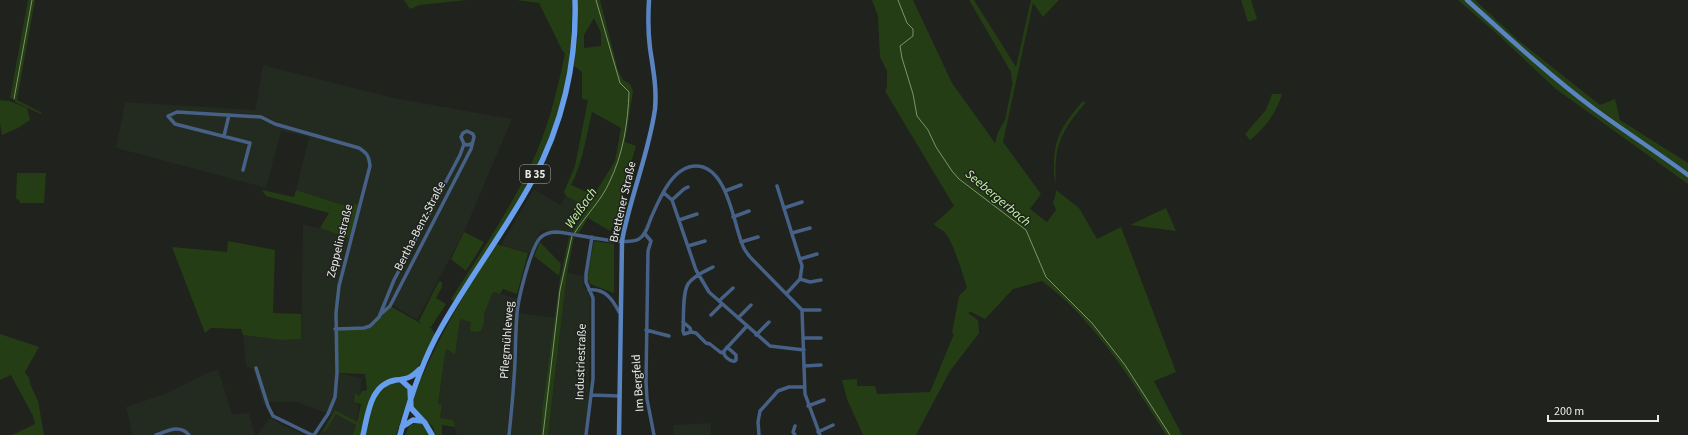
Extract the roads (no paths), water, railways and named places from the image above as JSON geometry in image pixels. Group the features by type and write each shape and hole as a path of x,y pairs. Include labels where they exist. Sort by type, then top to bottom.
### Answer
{"main road":[{"name":"B 35","path":"400,435 410,398 432,345 532,181 549,144 565,96 571,67 574,38 575,0"},
{"path":"363,435 373,396 386,384 414,376 423,365"},
{"path":"401,380 410,388 411,408 432,435"},
{"path":"402,427 410,421 422,421"}],"street":[{"name":"Brettener Straße","path":"619,435 622,241 628,211 652,126 655,108 655,76 649,32 649,0"},
{"path":"1468,0 1539,64 1593,108 1649,146 1688,175"},
{"path":"224,136 229,115 177,112 168,116 176,124 250,143 243,170"},
{"name":"Zeppelinstraße","path":"229,115 261,117 268,119 275,124 358,148 366,152 369,158 370,166 341,274 335,329 337,373 335,397 328,414 313,435"},
{"name":"Bertha-Benz-Straße","path":"335,329 350,329 370,326 380,314 390,306 471,149 471,144 474,137 473,134 467,131 463,133 461,137 464,144 460,155 394,280 380,314"},
{"path":"464,144 471,144"},
{"path":"645,234 655,208 670,181 678,172 682,169 695,166 710,170 720,181 725,191 741,242 752,259 802,310 804,338 804,386 808,406 819,433 833,425"},
{"path":"725,191 741,185"},
{"path":"777,186 800,259 802,271 800,279 787,293"},
{"path":"672,200 688,187"},
{"path":"664,194 672,200 698,275 709,292 764,343 774,348 804,350"},
{"path":"784,208 802,202"},
{"path":"733,217 749,211"},
{"path":"679,220 696,214"},
{"path":"792,233 810,228"},
{"name":"Pflegmühleweg","path":"509,435 514,379 517,313 519,300 536,243 545,235 556,232 622,241 634,241 640,239 645,234"},
{"name":"Im Bergfeld","path":"645,234 651,241 648,251 646,393 654,435"},
{"name":"Industriestraße","path":"586,435 591,395 592,298 586,282 586,274 592,237"},
{"path":"741,242 758,237"},
{"path":"688,246 705,241"},
{"path":"800,259 817,254"},
{"path":"713,267 698,275 687,285 684,298 684,334 691,332 696,333 730,360 735,361 736,355 727,347"},
{"path":"800,279 810,282 821,280"},
{"path":"711,315 733,288"},
{"path":"589,290 601,291 608,295 613,300 619,312 621,312"},
{"path":"738,318 751,305"},
{"path":"802,310 820,310"},
{"path":"683,322 690,328 691,332"},
{"path":"756,335 769,322"},
{"path":"723,353 747,326"},
{"path":"646,330 669,336"},
{"path":"804,338 821,338"},
{"path":"804,366 821,366"},
{"path":"256,368 268,406 273,416 313,435"},
{"path":"759,435 758,422 760,411 778,391 789,387 804,386"},
{"path":"591,395 620,396"},
{"path":"808,406 824,400"},
{"path":"795,426 793,432 795,435"},
{"path":"156,435 177,428 184,430 189,435"}],"waterway":[{"path":"14,99 32,0"},
{"name":"Weißach","path":"574,234 606,190 618,161 624,139 627,115 629,92 620,83 596,0"},
{"name":"Seebergerbach","path":"898,0 907,23 913,29 913,36 900,46 902,58 913,94 917,116 928,130 936,147 959,179 1026,230 1046,277 1092,323 1125,365 1170,435"},
{"name":"Weißach","path":"543,435 560,290 572,236"}]}
